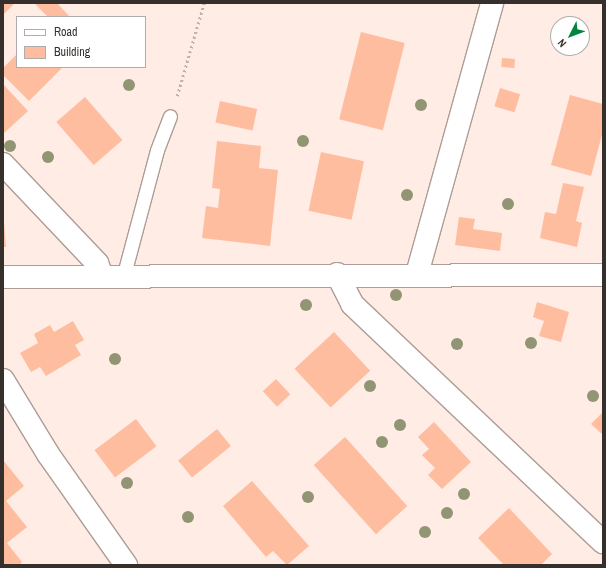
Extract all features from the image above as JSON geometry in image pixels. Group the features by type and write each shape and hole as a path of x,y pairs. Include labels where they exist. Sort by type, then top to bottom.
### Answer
{"street":[{"path":"417,274 492,3"},
{"path":"3,164 97,263 113,275"},
{"path":"337,274 352,304 603,542"},
{"path":"3,277 337,274 603,276"},
{"path":"3,380 48,454 126,565"}],"lane":[{"path":"113,275 170,116"}],"path":[{"path":"170,116 204,3"}],"building":[{"path":"3,3 15,3 3,15"},
{"path":"34,3 57,3 69,16 47,16"},
{"path":"361,32 405,43 383,130 339,119"},
{"path":"16,55 16,68 62,68 29,101 3,75 3,68"},
{"path":"502,58 515,59 514,68 501,67"},
{"path":"3,84 28,111 3,134"},
{"path":"500,88 520,94 515,112 494,106"},
{"path":"570,95 603,104 603,131 591,176 551,165"},
{"path":"85,97 122,140 94,165 56,122"},
{"path":"220,101 257,109 253,130 215,123"},
{"path":"217,141 261,146 259,168 278,170 270,246 202,238 206,206 218,208 220,189 212,188"},
{"path":"321,152 364,161 352,220 309,211"},
{"path":"563,183 584,187 576,221 582,223 577,247 540,238 545,212 556,214"},
{"path":"459,217 475,219 473,229 502,233 500,251 455,245"},
{"path":"4,222 6,247 3,247"},
{"path":"537,302 569,312 561,342 539,336 544,321 533,317"},
{"path":"73,321 84,340 75,345 81,355 46,376 40,367 31,372 20,353 38,343 34,334 50,325 54,332"},
{"path":"334,332 370,371 331,408 295,369"},
{"path":"276,379 290,394 277,407 263,391"},
{"path":"603,412 603,435 591,424"},
{"path":"136,419 156,446 115,477 94,450"},
{"path":"434,422 471,462 442,489 428,475 435,468 422,455 429,449 418,437"},
{"path":"217,429 231,446 192,478 178,460"},
{"path":"345,437 407,506 376,534 314,465"},
{"path":"3,460 24,486 6,501 27,527 7,543 22,562 19,565 3,565"},
{"path":"252,481 309,546 287,565 273,551 266,557 223,506"},
{"path":"509,508 552,554 541,565 504,565 478,538"}]}
